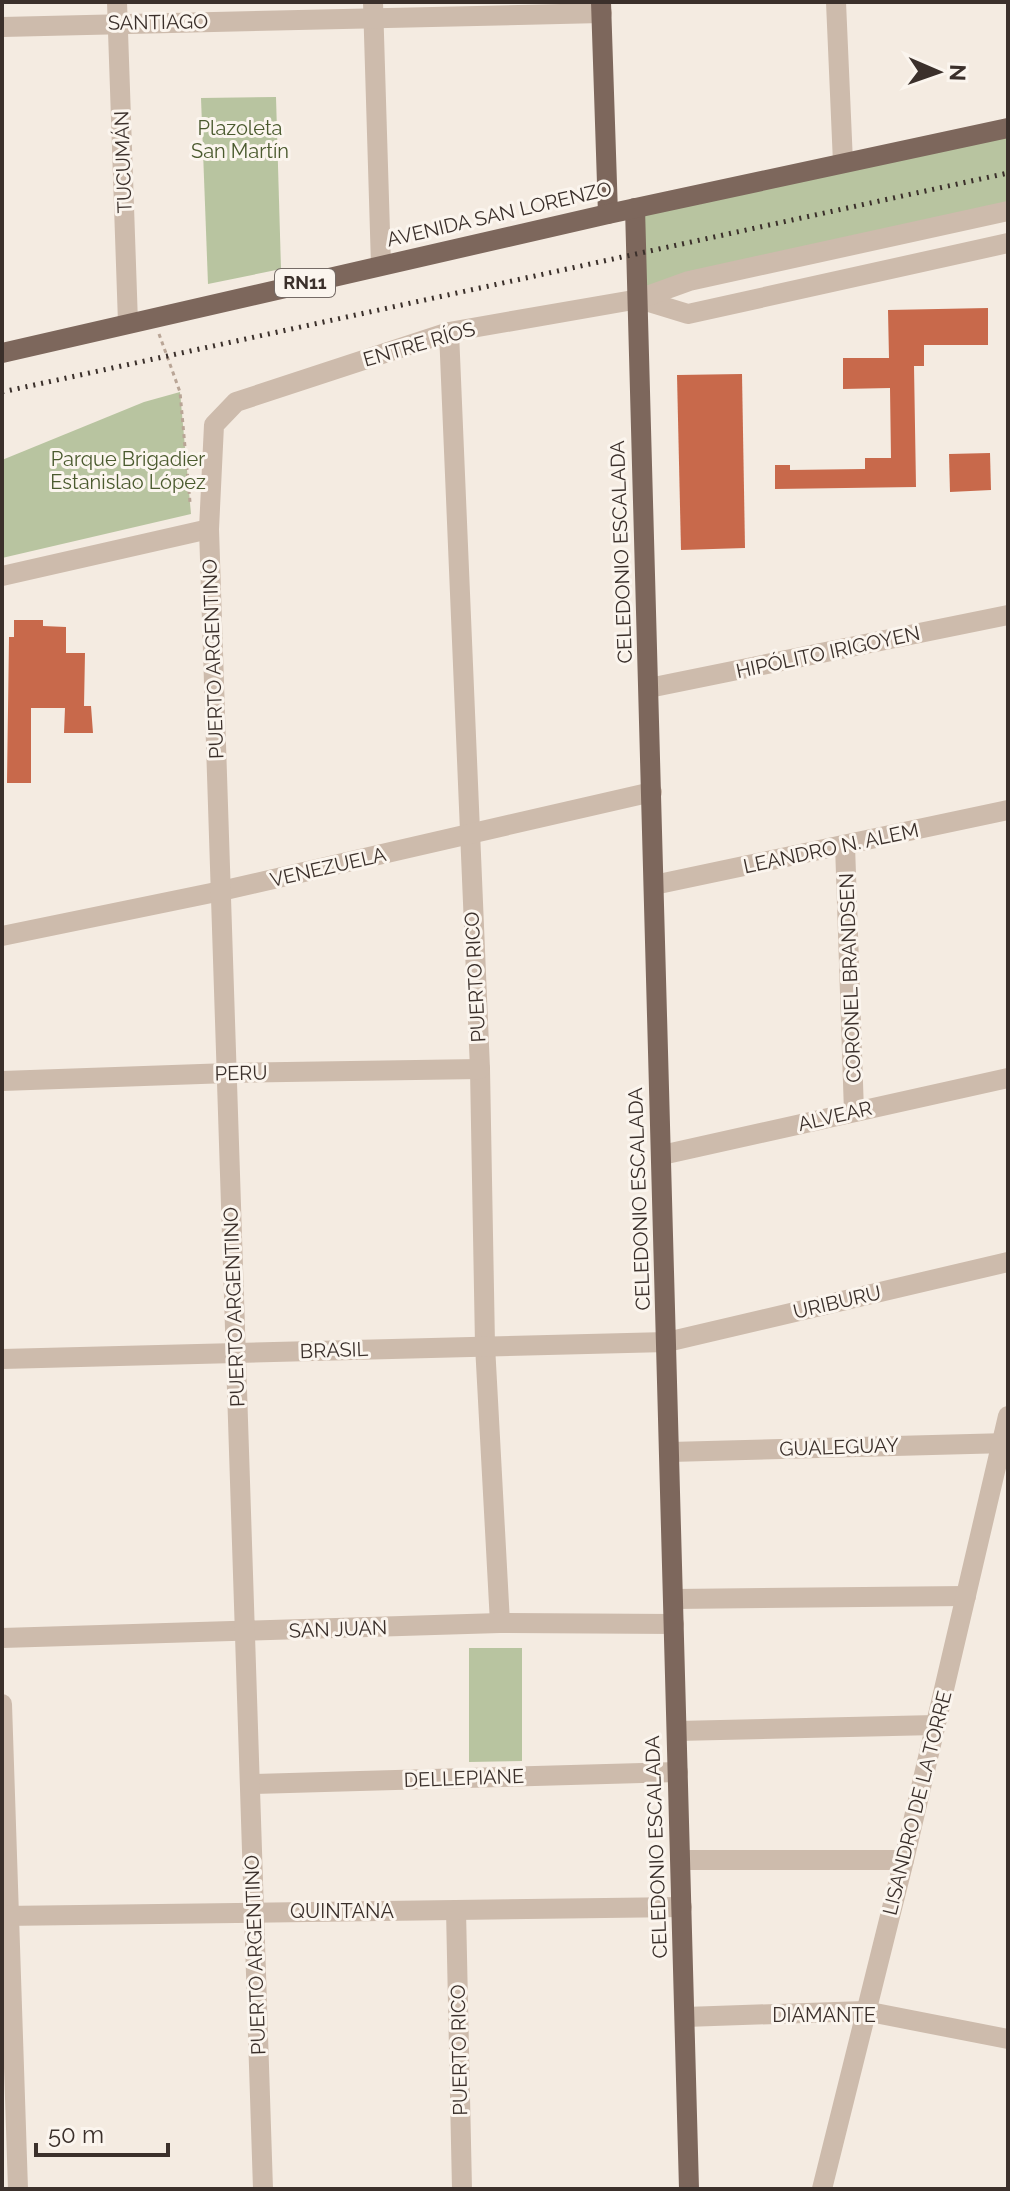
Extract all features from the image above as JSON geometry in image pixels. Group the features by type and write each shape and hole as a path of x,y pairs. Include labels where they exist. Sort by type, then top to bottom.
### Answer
{"main road":[{"path":"601,8 608,214"},
{"name":"AVENIDA SAN LORENZO","path":"2,353 608,214 1008,128"},
{"name":"CELEDONIO ESCALADA","path":"635,208 689,2189"}],"street":[{"path":"836,2 843,163"},
{"name":"SANTIAGO","path":"2,27 118,12 601,8"},
{"path":"373,10 381,265"},
{"name":"TUCUMÁN","path":"118,12 128,323"},
{"name":"ENTRE RÍOS","path":"214,425 236,402 449,332 639,299 689,281 1008,211"},
{"path":"959,222 964,253"},
{"name":"ENTRE RÍOS","path":"639,299 688,314 1008,243"},
{"name":"PUERTO RICO","path":"449,332 480,1069 485,1345 500,1623"},
{"name":"PUERTO ARGENTINO","path":"214,425 209,529 263,2189"},
{"path":"2,576 209,529"},
{"name":"HIPÓLITO IRIGOYEN","path":"649,688 1008,615"},
{"name":"VENEZUELA","path":"2,936 221,891 652,792"},
{"name":"LEANDRO N. ALEM","path":"654,885 1008,810"},
{"name":"CORONEL BRANDSEN","path":"845,845 854,1112"},
{"name":"PERU","path":"2,1081 480,1069"},
{"name":"ALVEAR","path":"662,1155 1008,1078"},
{"name":"URIBURU","path":"667,1342 1008,1262"},
{"name":"BRASIL","path":"2,1359 667,1342"},
{"name":"LISANDRO DE LA TORRE","path":"822,2189 1005,1442 1008,1416"},
{"name":"GUALEGUAY","path":"670,1452 1005,1442"},
{"path":"674,1599 966,1596"},
{"name":"SAN JUAN","path":"2,1638 500,1623 674,1624"},
{"path":"2,1704 5,1916 18,2189"},
{"path":"677,1731 936,1725"},
{"name":"DELLEPIANE","path":"250,1784 678,1772"},
{"path":"681,1860 904,1860"},
{"name":"QUINTANA","path":"5,1916 682,1907"},
{"name":"PUERTO RICO","path":"456,1910 462,2189"},
{"name":"DIAMANTE","path":"685,2017 865,2011 1008,2039"}],"path":[{"path":"153,317 180,392 191,514 180,535"}],"green space":[{"name":"Plazoleta San Martín","path":"276,97 281,269 208,284 201,98"},
{"path":"1008,128 1008,211 639,299 635,208"},
{"name":"Parque Brigadier Estanislao López","path":"180,392 191,514 2,558 2,460 144,402"},
{"path":"469,1648 522,1648 522,1761 469,1762"}],"building":[{"path":"988,308 988,345 924,345 924,366 914,366 916,487 775,489 775,465 790,465 790,470 865,469 865,458 891,458 890,388 843,389 843,358 889,358 888,310"},
{"path":"742,374 745,548 681,550 677,375"},
{"path":"990,453 991,490 950,492 949,454"},
{"path":"14,620 43,620 43,626 66,627 66,653 85,653 84,706 91,706 93,733 64,733 65,708 31,708 31,783 7,783 9,637 14,637"}],"railway":[{"path":"2,392 1008,173"}]}
